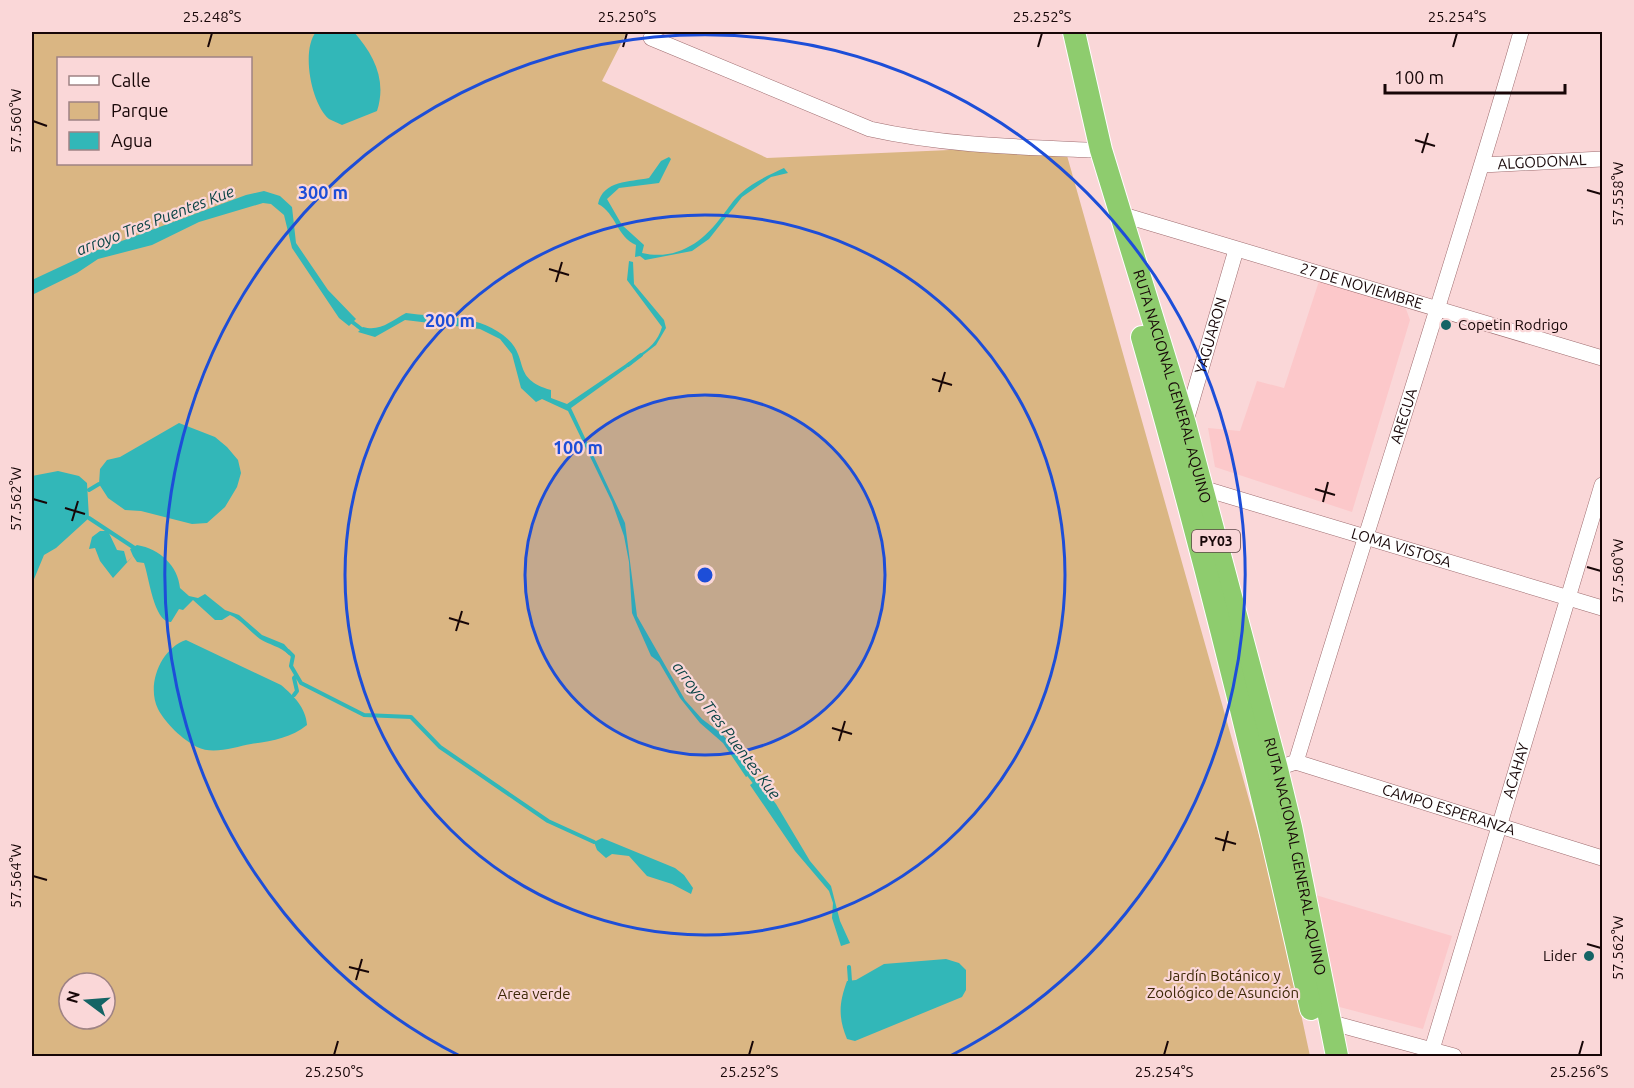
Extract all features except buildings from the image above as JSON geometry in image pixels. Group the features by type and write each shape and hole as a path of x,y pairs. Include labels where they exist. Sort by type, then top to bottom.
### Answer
{"highway":[{"name":"RUTA NACIONAL GENERAL AQUINO","path":"1061,32 1089,150 1186,490 1277,769 1321,1056"},
{"name":"RUTA NACIONAL GENERAL AQUINO","path":"1074,32 1101,150 1185,423 1277,769 1291,827 1337,1056"}],"street":[{"name":"AREGUA","path":"1277,769 1364,535 1438,310 1521,32"},
{"path":"651,38 870,129 891,134 1011,147 1089,150"},
{"name":"ALGODONAL","path":"1482,165 1602,159"},
{"name":"27 DE NOVIEMBRE","path":"1120,214 1602,358"},
{"name":"YAGUARON","path":"1185,423 1236,250"},
{"name":"ACAHAY","path":"1431,1053 1570,598 1602,485"},
{"name":"LOMA VISTOSA","path":"1202,488 1602,608"},
{"name":"CAMPO ESPERANZA","path":"1277,769 1500,826 1602,858"},
{"path":"1329,1022 1431,1053 1454,1056"}],"shaded area":[{"path":"1321,275 1406,309 1410,320 1352,512 1215,467 1208,428 1240,431 1257,381 1284,388"},
{"path":"1309,893 1452,936 1423,1029 1332,1005"}],"green space":[{"path":"32,32 627,32 602,81 767,158 1064,145 1274,888 1310,1056 32,1056"}],"water":[{"path":"316,32 354,32 361,41 377,68 380,100 377,111 342,125 329,119 323,112 317,102 310,77 309,51"},
{"path":"669,157 671,159 659,183 619,188 607,199 622,225 644,245 642,253 667,254 688,247 715,225 745,190 784,168 788,173 771,177 742,197 709,239 692,251 645,260 640,256 635,257 636,245 625,236 609,213 598,204 605,190 611,186 649,178 661,161"},
{"path":"264,191 280,196 292,207 296,243 328,290 356,319 349,326 339,318 292,248 284,215 271,204 263,203 199,222 152,245 98,259 77,273 32,295 32,280 92,252 246,195"},
{"path":"629,261 633,262 634,284 664,320 666,328 656,345 638,359 637,356 649,347 662,327 627,280"},
{"path":"406,313 468,320 492,328 512,343 530,379 551,390 551,398 567,404 629,362 632,364 571,408 625,523 637,616 685,700 702,719 722,734 741,756 751,774 746,777 723,743 700,723 680,698 659,662 651,656 632,613 629,562 624,536 612,502 568,411 542,399 536,402 521,388 512,354 500,339 480,329 405,320 375,337 358,332 363,327 375,328 385,325"},
{"path":"179,423 215,437 238,460 241,473 237,487 225,507 207,523 192,524 141,511 125,510 108,498 99,484 100,469 107,460 120,457"},
{"path":"58,471 79,476 87,483 89,518 56,548 44,555 32,584 32,476"},
{"path":"100,531 108,531 117,550 124,551 127,562 133,556 113,578 100,561 95,548 89,549 92,537"},
{"path":"137,545 153,550 172,566 180,588 189,596 198,598 205,594 225,610 239,615 262,635 284,644 292,653 289,655 260,639 230,615 222,620 215,620 193,600 183,610 179,609 171,622 165,620 156,607 144,563 137,562 130,549"},
{"path":"186,640 281,685 299,703 307,725 281,738 224,750 203,749 186,740 161,714 154,689 158,668 163,659 177,644"},
{"path":"757,780 776,804 810,861 831,886 840,921 850,943 841,946 832,918 833,903 829,891 795,851 750,785"},
{"path":"602,838 675,868 684,875 693,888 691,894 672,884 647,876 629,856 612,854 606,858 597,850 594,842"},
{"path":"946,959 959,963 966,970 966,990 962,997 855,1041 847,1039 842,1024 841,1010 842,996 847,981 856,980 884,964"}],"waterway":[{"name":"arroyo Tres Puentes Kue","path":"351,321 364,331"},
{"path":"628,365 641,355"},
{"path":"89,490 99,484"},
{"path":"89,518 136,549"},
{"path":"288,651 293,656 291,666 301,683 364,715 411,717 440,747 548,821 594,842"},
{"path":"294,695 297,691 294,678 296,676"},
{"name":"arroyo Tres Puentes Kue","path":"746,771 756,784"},
{"name":"arroyo Tres Puentes Kue","path":"849,967 850,981"}],"place":[{"name":"Copetin Rodrigo","path":"1446,325"},
{"name":"Lider","path":"1589,956"}],"park label":[{"name":"Jardín Botánico y Zoológico de Asunción","path":"1223,984"},
{"name":"Area verde","path":"534,994"}]}
